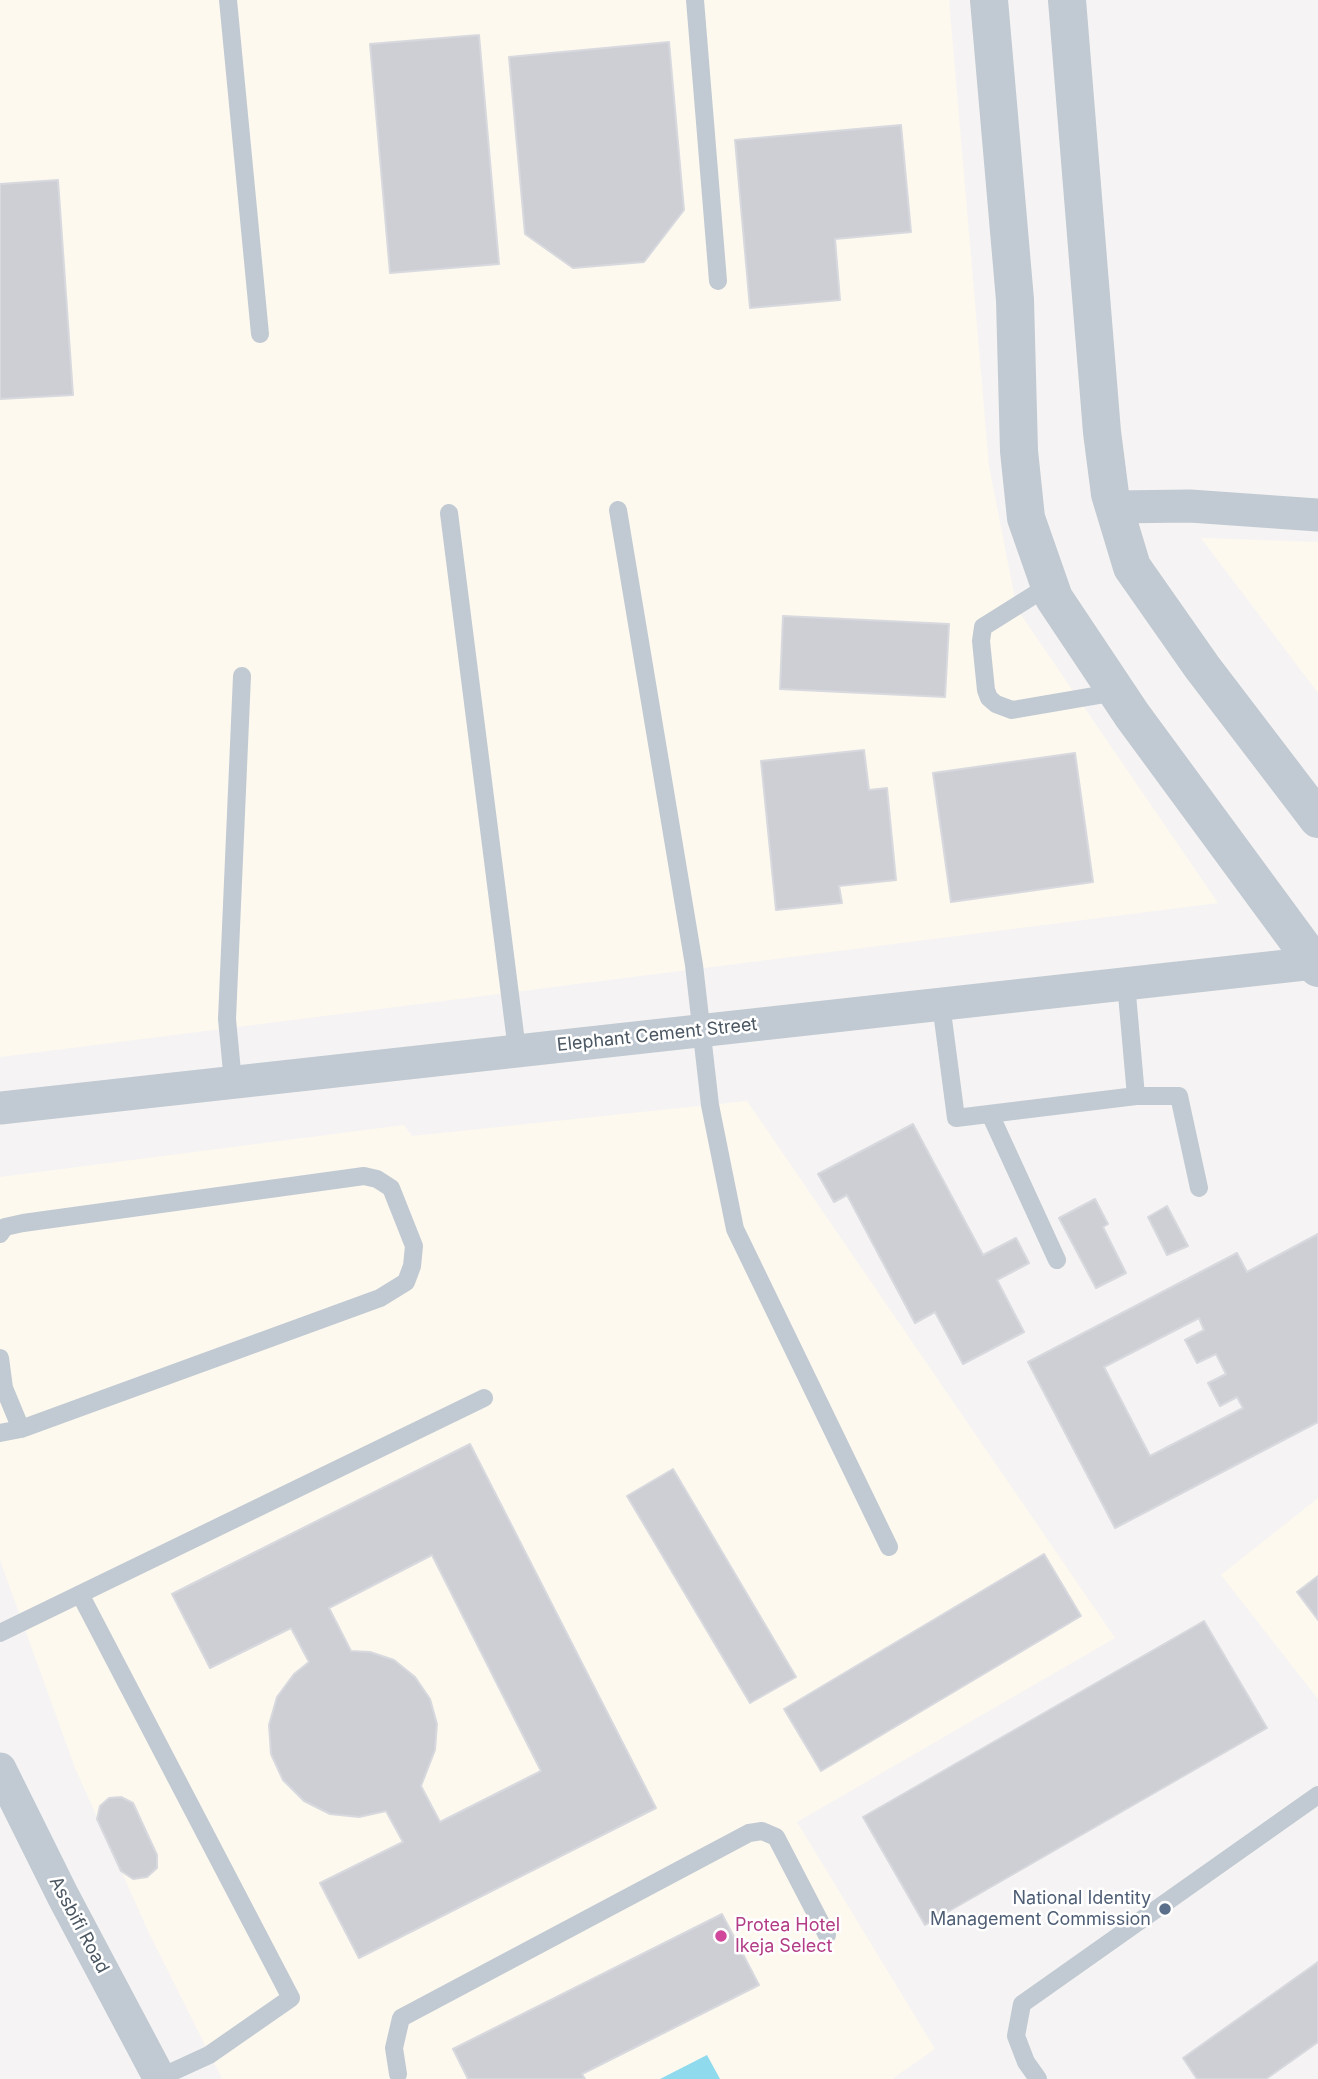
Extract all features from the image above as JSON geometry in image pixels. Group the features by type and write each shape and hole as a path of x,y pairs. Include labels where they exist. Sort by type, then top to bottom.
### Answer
{"street":[{"path":"989,0 1015,300 1019,451 1026,518 1054,598 1117,692 1316,965"},
{"path":"1068,0 1102,432 1114,507 1132,567 1202,667 1318,819"},
{"path":"1114,507 1190,506 1318,515"},
{"name":"Elephant Cement Street","path":"0,1108 1126,983 1316,965"},
{"name":"Assbifi Road","path":"0,1769 63,1896 160,2079"}],"lane":[{"path":"228,0 260,334"},
{"path":"695,0 718,281"},
{"path":"618,510 694,965 710,1105 735,1229 889,1547"},
{"path":"449,513 517,1050"},
{"path":"1050,585 983,626 981,641 989,698 996,704 1013,710 1117,692"},
{"path":"233,1082 227,1019 242,676"},
{"path":"1126,983 1136,1096"},
{"path":"941,1004 956,1118 1136,1096 1179,1096 1199,1188"},
{"path":"990,1114 1057,1260"},
{"path":"0,1234 5,1227 23,1223 364,1176 377,1179 391,1188 414,1246 407,1282 380,1298 21,1429 0,1433"},
{"path":"0,1358 4,1388 21,1429"},
{"path":"0,1633 484,1398"},
{"path":"80,1594 291,1998 209,2055 160,2079"},
{"path":"1038,2079 1026,2062 1016,2036 1022,2004 1318,1795"},
{"path":"396,2077 394,2048 401,2018 749,1833 762,1832 776,1837 827,1935"}],"shaded area":[{"path":"0,0 949,0 989,466 1017,609 1218,903 0,1057"},
{"path":"1201,538 1318,542 1318,693"},
{"path":"747,1101 1115,1638 797,1822 935,2049 892,2079 222,2079 149,1933 75,1768 0,1560 0,1177 404,1125 412,1136"},
{"path":"1318,1498 1318,1699 1221,1575"}],"water":[{"path":"707,2055 720,2079 660,2079"}],"building":[{"path":"479,35 499,264 390,273 370,44"},
{"path":"669,42 684,210 644,262 573,268 525,234 509,57"},
{"path":"901,125 911,232 835,239 840,300 750,308 735,140"},
{"path":"58,180 73,395 0,399 0,184"},
{"path":"783,616 949,624 945,697 780,689"},
{"path":"864,750 869,790 887,788 896,880 839,886 842,903 776,910 761,761"},
{"path":"1075,753 1093,882 951,902 933,773"},
{"path":"913,1124 983,1255 1016,1238 1029,1263 997,1280 1024,1332 963,1364 935,1312 915,1323 847,1195 834,1202 818,1174"},
{"path":"1095,1199 1108,1224 1103,1227 1126,1273 1096,1288 1059,1218"},
{"path":"1167,1206 1188,1246 1167,1255 1148,1217"},
{"path":"1318,1234 1318,1422 1115,1528 1028,1362 1237,1253 1247,1272","holes":["1199,1318 1204,1330 1185,1340 1197,1363 1216,1354 1226,1374 1208,1383 1220,1406 1237,1397 1243,1408 1150,1456 1104,1367"]},
{"path":"470,1444 656,1808 359,1958 320,1883 403,1842 386,1811 359,1817 330,1814 304,1801 283,1780 271,1754 269,1725 277,1697 294,1674 309,1662 291,1628 210,1668 172,1594","holes":["432,1555 541,1771 440,1822 421,1786 435,1750 437,1724 430,1699 415,1677 394,1660 370,1652 351,1651 329,1608"]},
{"path":"673,1469 796,1677 750,1703 627,1496"},
{"path":"1044,1554 1081,1616 821,1771 784,1709"},
{"path":"1318,1576 1318,1620 1297,1592"},
{"path":"1204,1621 1267,1728 925,1925 863,1817"},
{"path":"121,1797 133,1803 157,1855 157,1868 147,1877 133,1879 121,1871 97,1819 100,1806 109,1798"},
{"path":"722,1914 759,1985 582,2074 585,2079 468,2079 453,2049"},
{"path":"1318,1962 1318,2042 1266,2079 1197,2079 1183,2058"}],"place":[{"name":"National Identity Management Commission","path":"1165,1909"},
{"name":"Protea Hotel Ikeja Select","path":"721,1936"}]}
